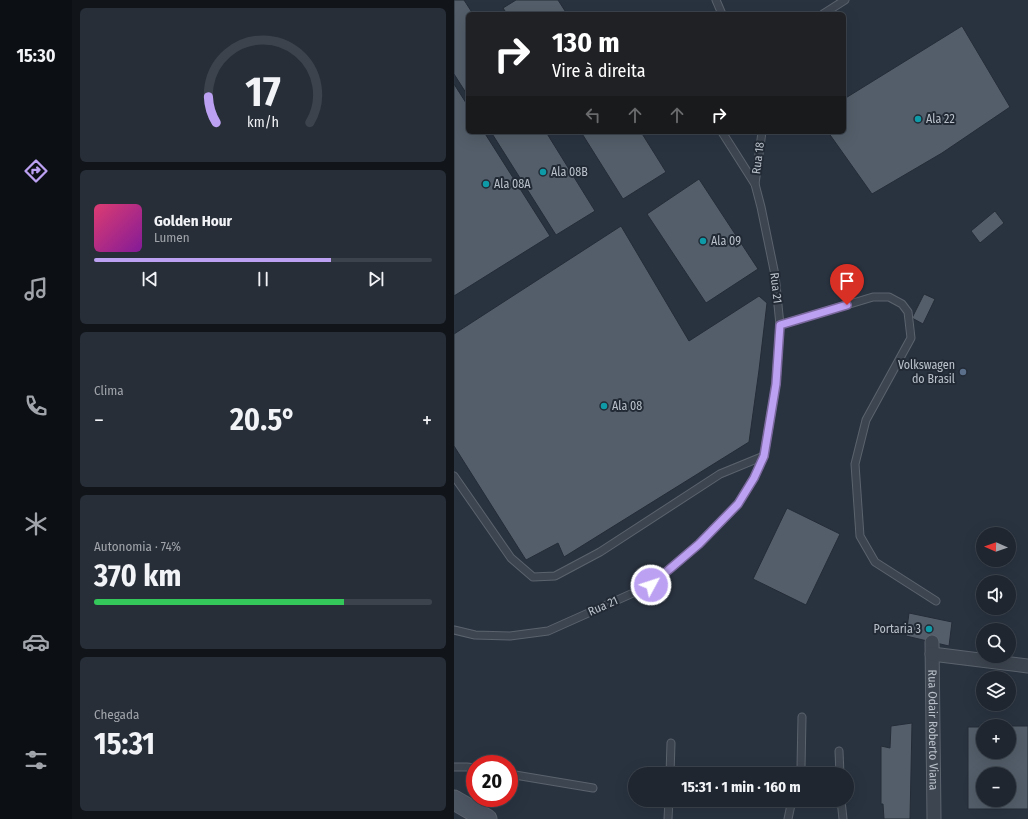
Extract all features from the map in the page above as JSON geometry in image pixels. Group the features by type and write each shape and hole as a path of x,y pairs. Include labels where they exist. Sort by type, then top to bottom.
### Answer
{"main road":[{"path":"454,800 487,819"}],"street":[{"name":"Rua Odair Roberto Viana","path":"934,819 932,648 1028,666"}],"lane":[{"path":"716,0 721,12"},
{"path":"826,12 846,0"},
{"name":"Rua 21","path":"454,630 475,636 510,636 548,632 651,585 699,544 738,504 754,478 764,456 776,384 780,325 775,275 762,207 755,184 723,134"},
{"name":"Rua 18","path":"755,184 762,134"},
{"path":"780,325 873,297 889,297 902,304 908,312 911,338 866,420 855,464 860,536 875,562 936,601"},
{"path":"454,476 511,558 533,577 555,576 600,552 720,474 764,456"},
{"path":"801,767 802,717"},
{"path":"670,767 671,743"},
{"path":"839,751 840,767"},
{"path":"454,767 466,767"},
{"path":"518,776 593,788"},
{"path":"668,819 669,807"},
{"path":"788,819 791,807"},
{"path":"842,807 843,819"}],"building":[{"path":"454,0 464,0 472,12 466,12 466,93 454,74"},
{"path":"516,0 558,0 566,12 506,12 503,8"},
{"name":"Ala 22","path":"962,26 1010,107 942,153 872,194 829,134 846,134 846,98"},
{"name":"Ala 08A","path":"454,84 466,103 466,134 485,134 550,236 454,296"},
{"name":"Ala 08B","path":"492,134 547,134 595,211 556,235"},
{"path":"582,134 642,134 666,172 623,199"},
{"name":"Ala 09","path":"699,179 758,269 706,303 647,214"},
{"path":"995,211 1004,223 980,243 971,231"},
{"name":"Ala 08","path":"621,226 689,341 759,296 767,303 749,442 564,557 558,543 526,560 454,446 454,334"},
{"path":"924,294 935,299 923,324 912,318"},
{"path":"787,508 840,534 806,605 753,579"},
{"name":"Portaria 3","path":"909,613 952,622 949,646 906,636"},
{"path":"912,723 910,819 884,819 883,804 881,804 881,746 890,748 891,726"},
{"path":"1016,726 1028,726 1028,809 968,809 968,727 976,727 976,759 1016,759"}],"place":[{"name":"Ala 22","path":"918,119"},
{"name":"Ala 08B","path":"543,172"},
{"name":"Ala 08A","path":"486,184"},
{"name":"Ala 09","path":"703,241"},
{"name":"Volkswagen do Brasil","path":"963,372"},
{"name":"Ala 08","path":"604,406"},
{"name":"Portaria 3","path":"929,629"}],"route":[{"path":"651,585 699,544 738,504 754,478 764,456 776,384 780,325 847,305"}]}
